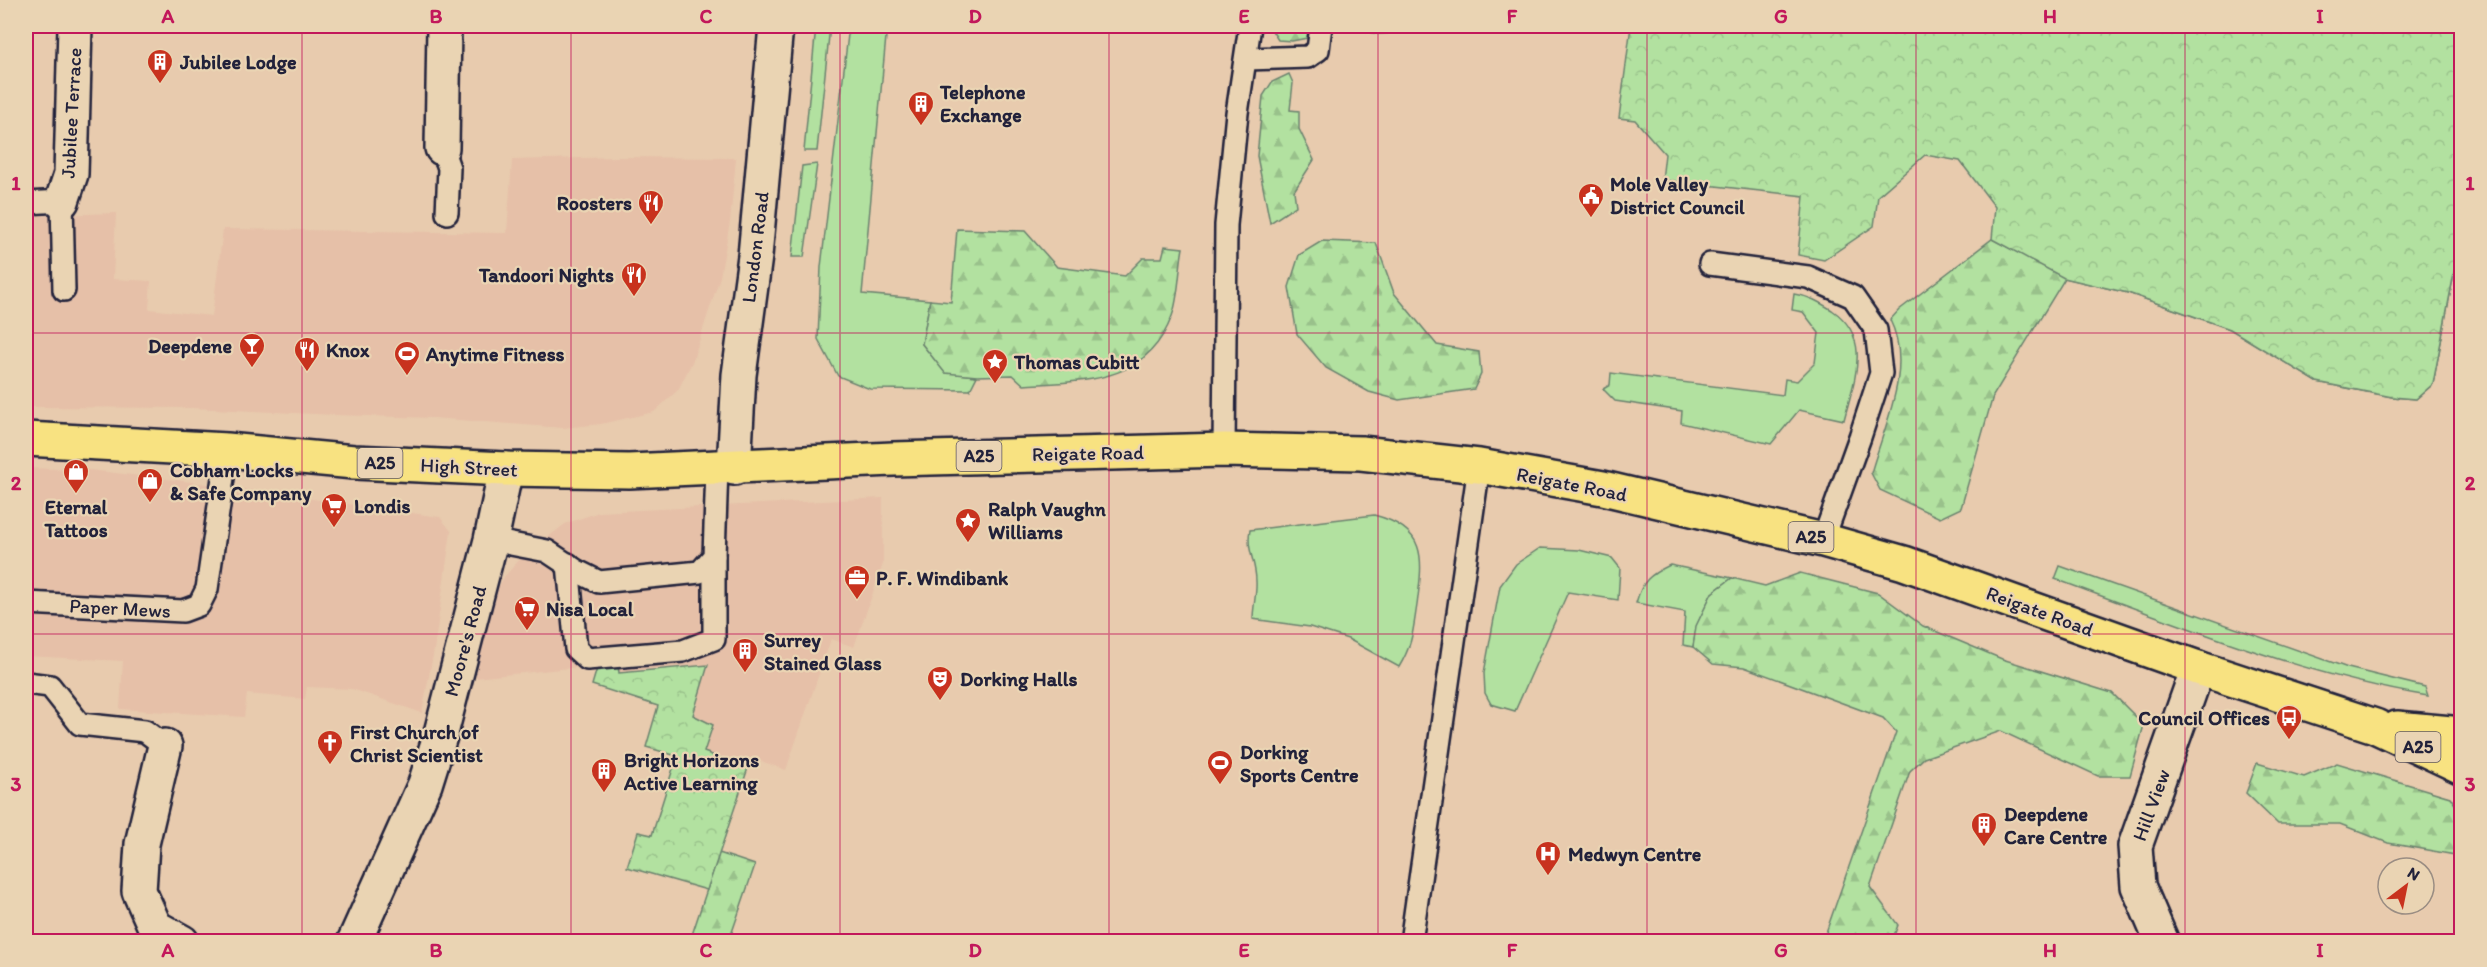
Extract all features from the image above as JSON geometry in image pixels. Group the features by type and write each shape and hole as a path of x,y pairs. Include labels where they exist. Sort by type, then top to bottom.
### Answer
{"main road":[{"name":"High Street","path":"26,439 227,450 354,462 506,470 629,471 726,468"},
{"name":"Reigate Road","path":"726,468 904,458 1224,450 1361,453 1479,466 1603,488 1823,540 1904,563 2198,668 2375,726 2462,767"},
{"name":"Reigate Road","path":"2375,726 2462,734"}],"street":[{"name":"Jubilee Terrace","path":"62,201 71,174 75,26"},
{"path":"442,148 444,26"},
{"name":"London Road","path":"726,468 755,256 776,26"},
{"name":"Moore's Road","path":"354,942 425,784 441,733 491,540 506,470"},
{"name":"Hill View","path":"2162,942 2138,886 2135,846 2198,668"},
{"path":"165,746 142,844 139,891 155,927 182,942"}],"lane":[{"path":"1224,450 1226,225 1237,113 1250,26"},
{"path":"1246,58 1308,57 1318,50 1322,26"},
{"path":"442,148 449,168 447,213"},
{"path":"26,203 62,201 64,290"},
{"path":"1710,264 1808,277 1853,297 1876,330 1881,373 1823,540"},
{"name":"Paper Mews","path":"26,603 183,611 199,605 207,589 227,450"},
{"path":"1411,942 1479,466"},
{"path":"568,564 576,649 587,659 683,651 714,639 714,556 726,468"},
{"path":"491,540 547,551 577,571 599,582 700,572 714,556"},
{"path":"26,683 50,686 80,724 145,731 165,746"}],"shaded area":[{"path":"617,157 736,158 730,222 720,277 693,360 678,390 654,412 601,424 563,428 433,418 192,408 26,407 26,216 116,213 113,279 151,281 149,309 212,316 223,229 507,233 512,160"},
{"path":"26,468 90,470 192,482 440,517 451,531 434,650 422,713 352,689 307,687 305,699 247,694 244,717 120,709 123,661 26,656"},
{"path":"883,498 883,564 854,647 831,639 786,770 752,758 748,768 704,753 693,715 708,665 619,673 618,663 475,678 492,599 504,577 521,558 565,524 599,512"}],"green space":[{"path":"816,26 830,26 817,151 804,151"},
{"path":"849,26 887,26 862,294 930,300 922,344 945,372 977,376 970,390 870,389 838,376 818,339 821,267"},
{"path":"1269,26 1309,26 1307,38 1292,41 1278,40"},
{"path":"1365,26 1425,26 1425,31 1378,34 1365,31"},
{"path":"1631,26 2461,26 2461,236 2433,384 2416,399 2392,397 2317,382 2230,329 2128,293 2064,278 1992,239 1995,207 1960,161 1925,155 1878,196 1874,226 1824,260 1798,255 1804,196 1662,180 1665,154 1635,120 1619,118"},
{"path":"2461,26 2461,236 2433,384 2416,399 2392,397 2317,382 2230,329 2128,293 2065,278 1993,396 1961,508 1940,518 1880,490 1871,473 1889,417 1898,377 1897,338 1890,320 1899,310 1992,239 2011,249"},
{"path":"1289,74 1293,83 1290,110 1299,111 1299,129 1314,160 1294,191 1296,206 1270,223 1257,156 1263,96 1272,82"},
{"path":"817,164 804,257 792,257 802,166"},
{"path":"957,229 1025,231 1057,267 1125,276 1143,258 1162,258 1165,246 1183,248 1172,316 1161,338 1147,355 1130,367 1111,374 1069,382 1024,385 1013,375 977,376 945,373 922,344 930,300 951,302"},
{"path":"1322,241 1376,243 1394,293 1437,345 1479,352 1481,374 1474,389 1399,400 1369,392 1326,368 1297,334 1289,287 1299,255"},
{"path":"1794,294 1814,300 1832,310 1845,321 1853,333 1857,360 1844,420 1799,410 1771,444 1681,423 1682,411 1615,401 1603,389 1610,385 1611,373 1783,395 1785,379 1797,381 1815,363 1819,333 1803,312 1792,310"},
{"path":"1374,515 1404,528 1413,537 1420,560 1413,630 1410,644 1399,667 1348,639 1310,627 1253,619 1256,574 1249,544 1250,530"},
{"path":"1540,548 1579,550 1612,558 1620,568 1618,600 1568,592 1515,711 1491,704 1485,693 1484,673 1500,586 1516,564"},
{"path":"1670,565 1732,578 1712,593 1697,625 1693,647 1683,645 1685,612 1636,603 1647,580"},
{"path":"2060,566 2348,668 2425,687 2428,696 2333,675 2193,630 2055,579"},
{"path":"1800,573 1878,593 1923,626 2002,659 2112,693 2144,725 2130,776 2098,776 2001,731 1924,758 1910,771 1870,887 1898,925 1892,941 1823,941 1896,732 1883,718 1744,667 1713,664 1693,647 1696,626 1712,593 1732,578 1765,586"},
{"path":"618,663 619,673 708,665 693,715 713,725 704,752 748,768 707,890 627,867 638,832 652,835 677,756 646,747 658,706 592,685 598,665"},
{"path":"2257,763 2304,777 2337,763 2450,797 2461,813 2461,856 2388,843 2340,824 2278,824 2246,793"},
{"path":"719,853 755,865 729,941 690,941"}],"place":[{"name":"Jubilee Lodge","path":"160,85"},
{"name":"Telephone Exchange","path":"921,127"},
{"name":"Mole Valley District Council","path":"1591,219"},
{"name":"Roosters","path":"651,226"},
{"name":"Tandoori Nights","path":"634,298"},
{"name":"Deepdene","path":"252,369"},
{"name":"Knox","path":"307,373"},
{"name":"Anytime Fitness","path":"407,377"},
{"name":"Thomas Cubitt","path":"995,385"},
{"name":"Eternal Tattoos","path":"76,495"},
{"name":"Cobham Locks & Safe Company","path":"150,504"},
{"name":"Londis","path":"334,529"},
{"name":"Ralph Vaughn Williams","path":"968,544"},
{"name":"P. F. Windibank","path":"857,601"},
{"name":"Nisa Local","path":"527,632"},
{"name":"Surrey Stained Glass","path":"745,674"},
{"name":"Dorking Halls","path":"940,702"},
{"name":"Council Offices","path":"2289,741"},
{"name":"First Church of Christ Scientist","path":"330,766"},
{"name":"Dorking Sports Centre","path":"1220,786"},
{"name":"Bright Horizons Active Learning","path":"604,794"},
{"name":"Deepdene Care Centre","path":"1984,848"},
{"name":"Medwyn Centre","path":"1548,877"}]}
